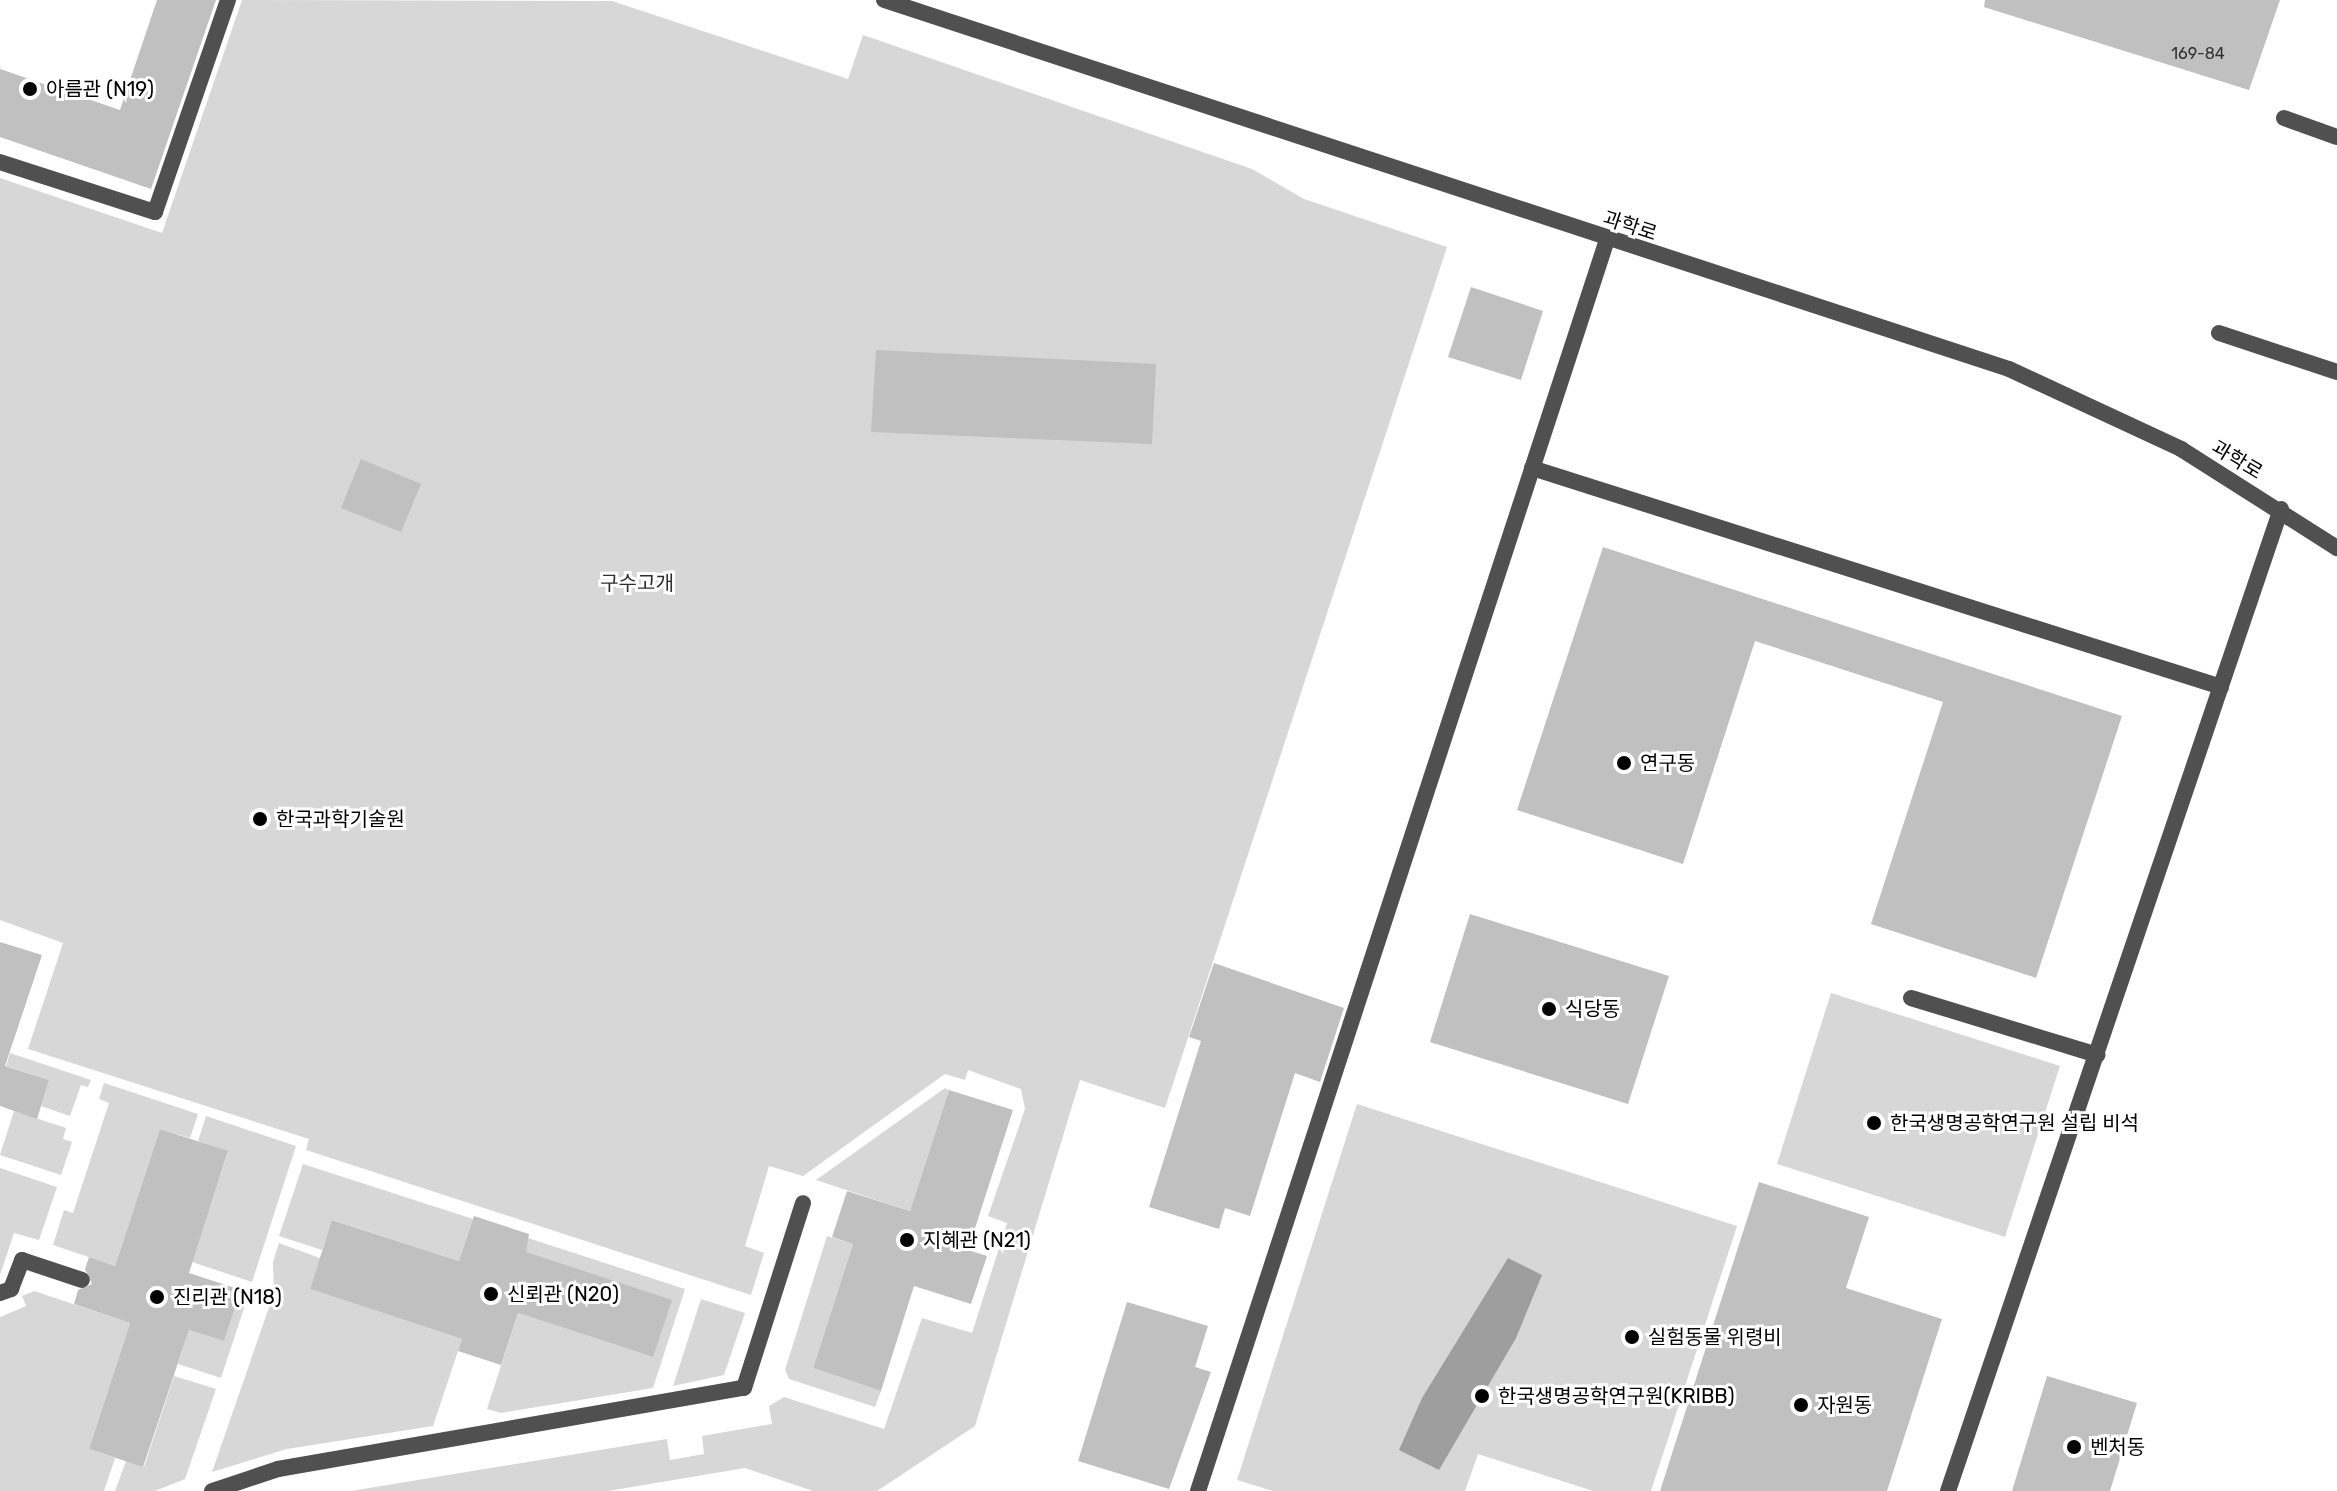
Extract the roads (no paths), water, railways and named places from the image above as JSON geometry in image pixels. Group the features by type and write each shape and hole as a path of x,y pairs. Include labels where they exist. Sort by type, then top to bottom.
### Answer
{"street":[{"path":"0,162 155,212 228,0"},
{"name":"과학로","path":"884,0 1607,240 2009,369 2181,449 2281,509 2337,548"},
{"path":"2284,118 2337,137"},
{"path":"1198,1491 1607,240"},
{"path":"2219,333 2337,372"},
{"path":"1532,468 2221,687"},
{"path":"1948,1491 2281,509"},
{"path":"1911,998 2097,1055"},
{"path":"212,1491 278,1469 744,1388 803,1203"},
{"path":"0,1293 11,1289 22,1260 82,1280"}],"place":[{"name":"아름관 (N19)","path":"30,89"},
{"name":"연구동","path":"1624,763"},
{"name":"한국과학기술원","path":"260,819"},
{"name":"식당동","path":"1549,1009"},
{"name":"한국생명공학연구원 설립 비석","path":"1874,1123"},
{"name":"지혜관 (N21)","path":"907,1240"},
{"name":"신뢰관 (N20)","path":"491,1294"},
{"name":"진리관 (N18)","path":"157,1297"},
{"name":"실험동물 위령비","path":"1632,1337"},
{"name":"한국생명공학연구원(KRIBB)","path":"1482,1396"},
{"name":"자원동","path":"1801,1405"},
{"name":"벤처동","path":"2074,1447"}],"park label":[{"name":"구수고개","path":"637,583"}]}
